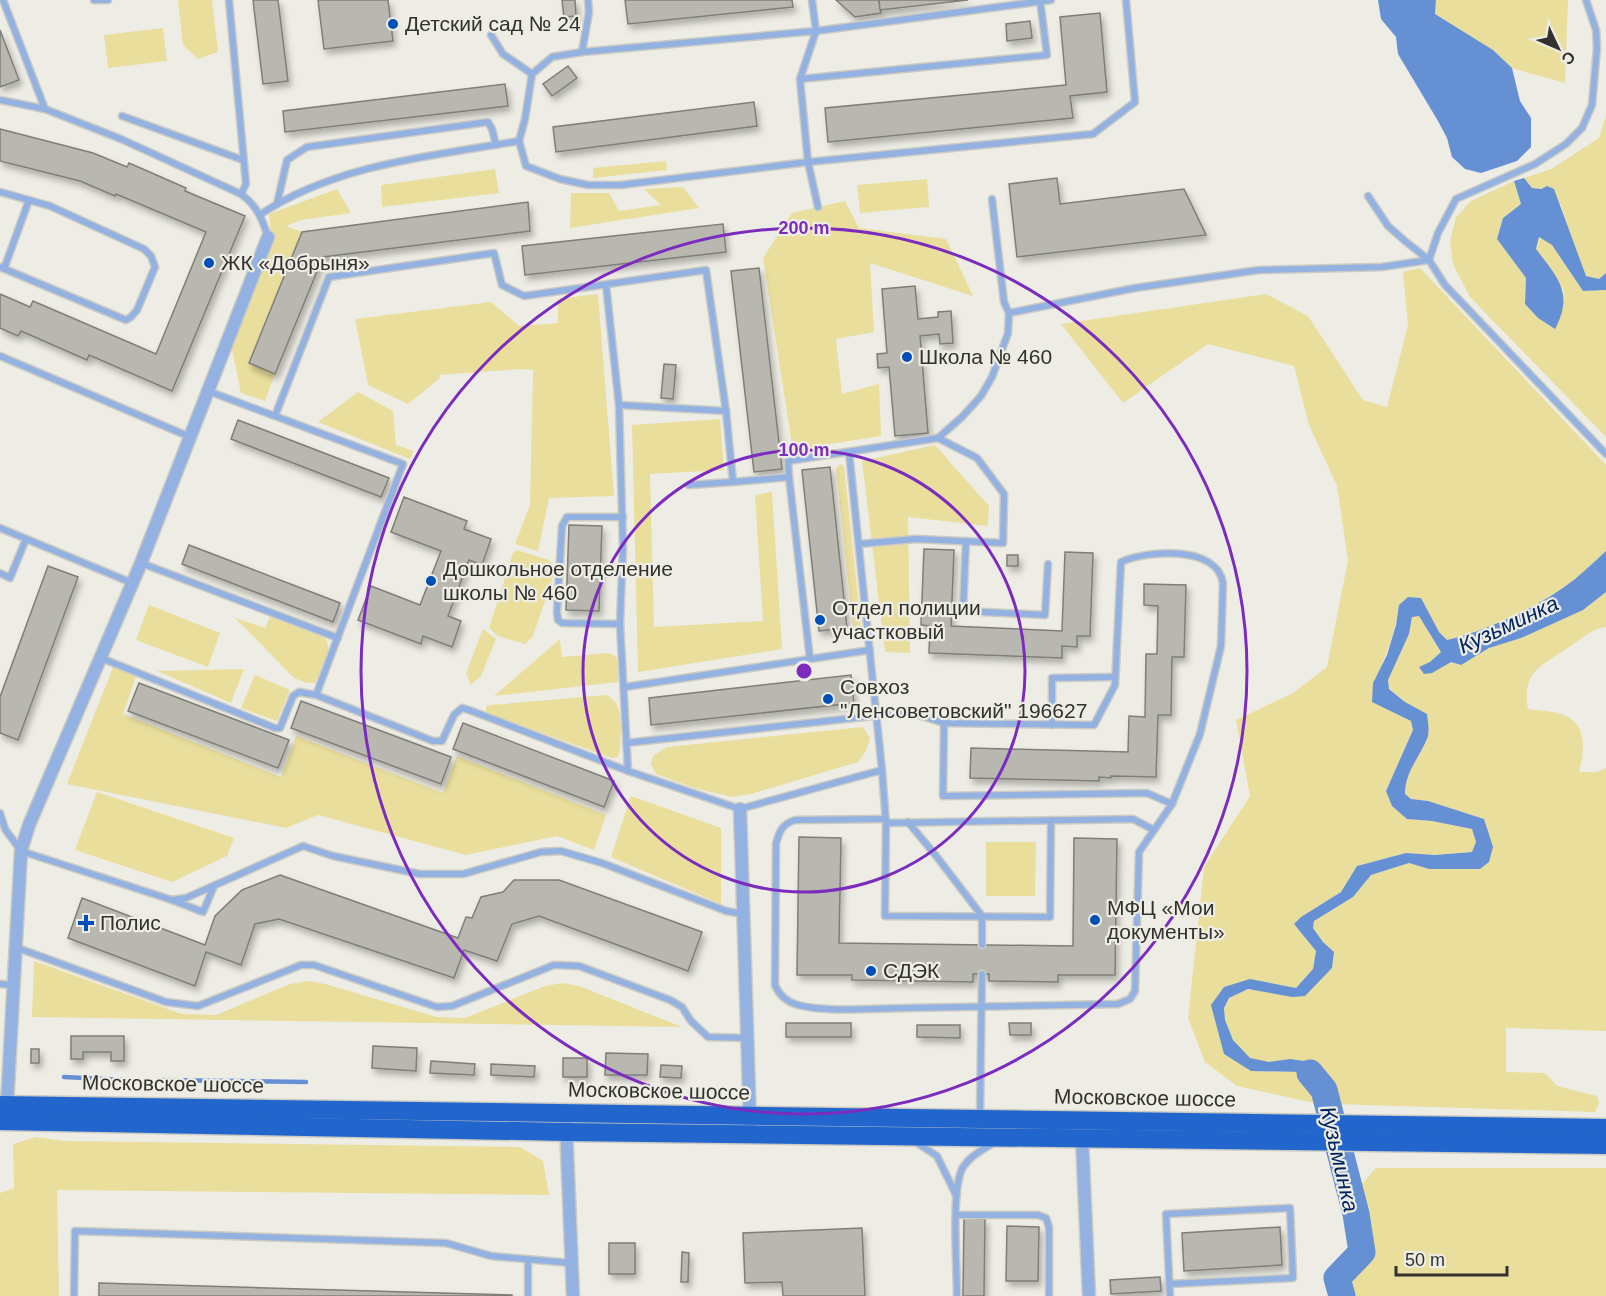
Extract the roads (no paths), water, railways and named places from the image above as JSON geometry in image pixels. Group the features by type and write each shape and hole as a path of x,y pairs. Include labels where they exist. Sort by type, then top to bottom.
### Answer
{"highway":[{"name":"Московское шоссе","path":"2,1110 566,1112 1317,1123 1368,1133"},
{"name":"Московское шоссе","path":"2,1110 567,1132 1316,1141 1368,1133"},
{"path":"1368,1133 1606,1128"},
{"path":"1368,1133 1606,1145"}],"street":[{"path":"2,1110 6,984 15,946 21,850 29,825 141,563 268,237"},
{"path":"740,809 750,1134"},
{"path":"566,1112 573,1296"},
{"path":"1082,1138 1089,1296"}],"lane":[{"path":"3,0 45,109"},
{"path":"94,0 108,0"},
{"path":"229,0 246,184 241,194"},
{"path":"582,52 589,12 588,0"},
{"path":"812,0 816,31 800,80 808,162 818,207"},
{"path":"1051,0 816,31 582,52 552,57 532,74 519,141 526,166 560,179 588,185 621,185 808,162 1093,134 1135,102 1126,0"},
{"path":"1429,260 1438,233 1456,199 1535,164 1566,144 1582,128 1592,105 1597,48 1596,30 1586,0"},
{"path":"800,80 1047,55 1041,1"},
{"path":"491,34 503,54 532,74"},
{"path":"0,100 45,109 121,139 241,194 252,202 261,214 268,237"},
{"path":"122,116 243,160"},
{"path":"277,204 287,160 307,147 488,122 496,145"},
{"path":"261,214 277,204 347,174 381,165 519,141"},
{"path":"0,192 29,200 50,206 144,249 151,256 155,267 137,310 126,320 2,268 29,200"},
{"path":"1368,196 1388,226 1404,242 1429,260 1445,285 1606,454"},
{"path":"810,659 788,461 938,438 981,396 992,377 1008,333 1009,313 1004,302 992,199"},
{"path":"275,416 329,277 495,253 502,285 524,296 706,270 726,411 733,482"},
{"path":"1009,313 1135,288 1259,270 1382,267 1429,260"},
{"path":"606,285 619,405 623,517 620,624 628,771"},
{"path":"0,356 191,438"},
{"path":"208,391 403,464 316,695"},
{"path":"619,405 726,411"},
{"path":"859,544 916,539 1004,543 1004,494 977,458 938,438"},
{"path":"849,452 886,821 885,916 1050,917 1051,820"},
{"path":"689,485 789,477"},
{"path":"620,624 562,623 558,620 557,612 562,526 567,517 623,517"},
{"path":"0,528 132,583"},
{"path":"0,573 10,578 26,539"},
{"path":"966,541 963,611 1045,615 1048,564"},
{"path":"626,743 909,712 944,723 1095,725 1115,685 1121,562 1137,555 1192,555 1207,560 1222,573 1221,646 1200,734 1172,804 1139,852 1136,991 1130,999 1118,1004 813,1008 796,1005 778,993 775,985 776,844 779,831 786,823 795,820 908,822 1133,819 1154,830"},
{"path":"141,563 338,638"},
{"path":"625,687 870,650"},
{"path":"100,658 275,728 280,728 293,696 299,692 316,695 433,741 442,741 454,715 462,708 628,771 740,809 882,770"},
{"path":"1052,724 1052,678 1115,677"},
{"path":"944,723 943,796 1147,793 1172,804"},
{"path":"0,813 5,829 21,850 204,912 214,885"},
{"path":"908,822 938,856 982,916 982,945"},
{"path":"172,900 186,898 303,846 333,856 420,874 463,874 541,852 561,851 602,863 726,911 744,914"},
{"path":"15,946 166,1002 198,1006 301,965 314,964 437,1007 452,1006 554,965 565,964 579,966 670,1000 682,1007 691,1021 708,1037 747,1038"},
{"path":"980,1119 982,974"},
{"path":"906,1136 938,1156 956,1196"},
{"path":"957,1296 956,1196 962,1169 973,1156 1004,1136"},
{"path":"1169,1284 1293,1278 1290,1208 1166,1214 1169,1284 1170,1296"},
{"path":"956,1215 1038,1215 1046,1218 1049,1227 1049,1296"},
{"path":"74,1296 75,1231 446,1243 491,1256 572,1263"},
{"path":"528,1260 528,1296"}],"water":[{"path":"1378,0 1436,0 1435,14 1493,50 1512,68 1520,101 1531,118 1531,147 1517,161 1481,173 1465,169 1452,157 1447,138 1398,54 1396,37 1381,19"},
{"path":"1524,178 1532,188 1541,189 1547,186 1554,189 1586,276 1599,279 1606,273 1606,290 1583,291 1552,245 1539,237 1536,249 1557,278 1563,296 1561,316 1555,329 1538,318 1525,304 1526,278 1497,239 1503,218 1521,204 1514,181"},
{"path":"1606,551 1606,592 1583,610 1521,638 1489,648 1461,665 1451,662 1432,673 1424,674 1419,667 1430,662 1441,652 1419,616 1412,617 1409,634 1388,680 1389,689 1405,702 1427,714 1428,736 1407,779 1405,794 1411,799 1428,801 1484,819 1493,847 1489,862 1480,869 1429,869 1409,863 1371,875 1353,897 1314,921 1313,928 1334,952 1332,968 1305,996 1292,997 1248,989 1229,998 1224,1008 1225,1020 1233,1040 1250,1058 1269,1062 1290,1059 1312,1062 1330,1087 1335,1104 1319,1104 1318,1091 1302,1072 1251,1071 1224,1054 1211,1005 1224,987 1250,979 1296,988 1313,969 1316,951 1294,924 1301,917 1341,892 1357,866 1406,853 1435,855 1472,852 1476,842 1472,829 1432,821 1407,819 1392,806 1386,791 1413,730 1411,721 1372,702 1373,683 1387,655 1399,605 1408,597 1421,598 1439,632 1447,640 1480,630 1530,608 1575,579"}],"waterway":[{"name":"Кузьминка","path":"1310,1073 1324,1090 1356,1214 1362,1252 1337,1278 1342,1296"},
{"path":"64,1077 127,1080"},
{"path":"162,1080 306,1082"}],"place":[{"name":"Детский сад № 24","path":"393,24"},
{"name":"ЖК «Добрыня»","path":"209,263"},
{"name":"Школа № 460","path":"907,357"},
{"name":"Дошкольное отделение школы № 460","path":"431,581"},
{"name":"Отдел полиции участковый","path":"820,620"},
{"name":"Совхоз \"Ленсоветовский\" 196627","path":"828,699"},
{"name":"МФЦ «Мои документы»","path":"1095,920"},
{"name":"Полис","path":"86,923"},
{"name":"СДЭК","path":"871,971"}]}
